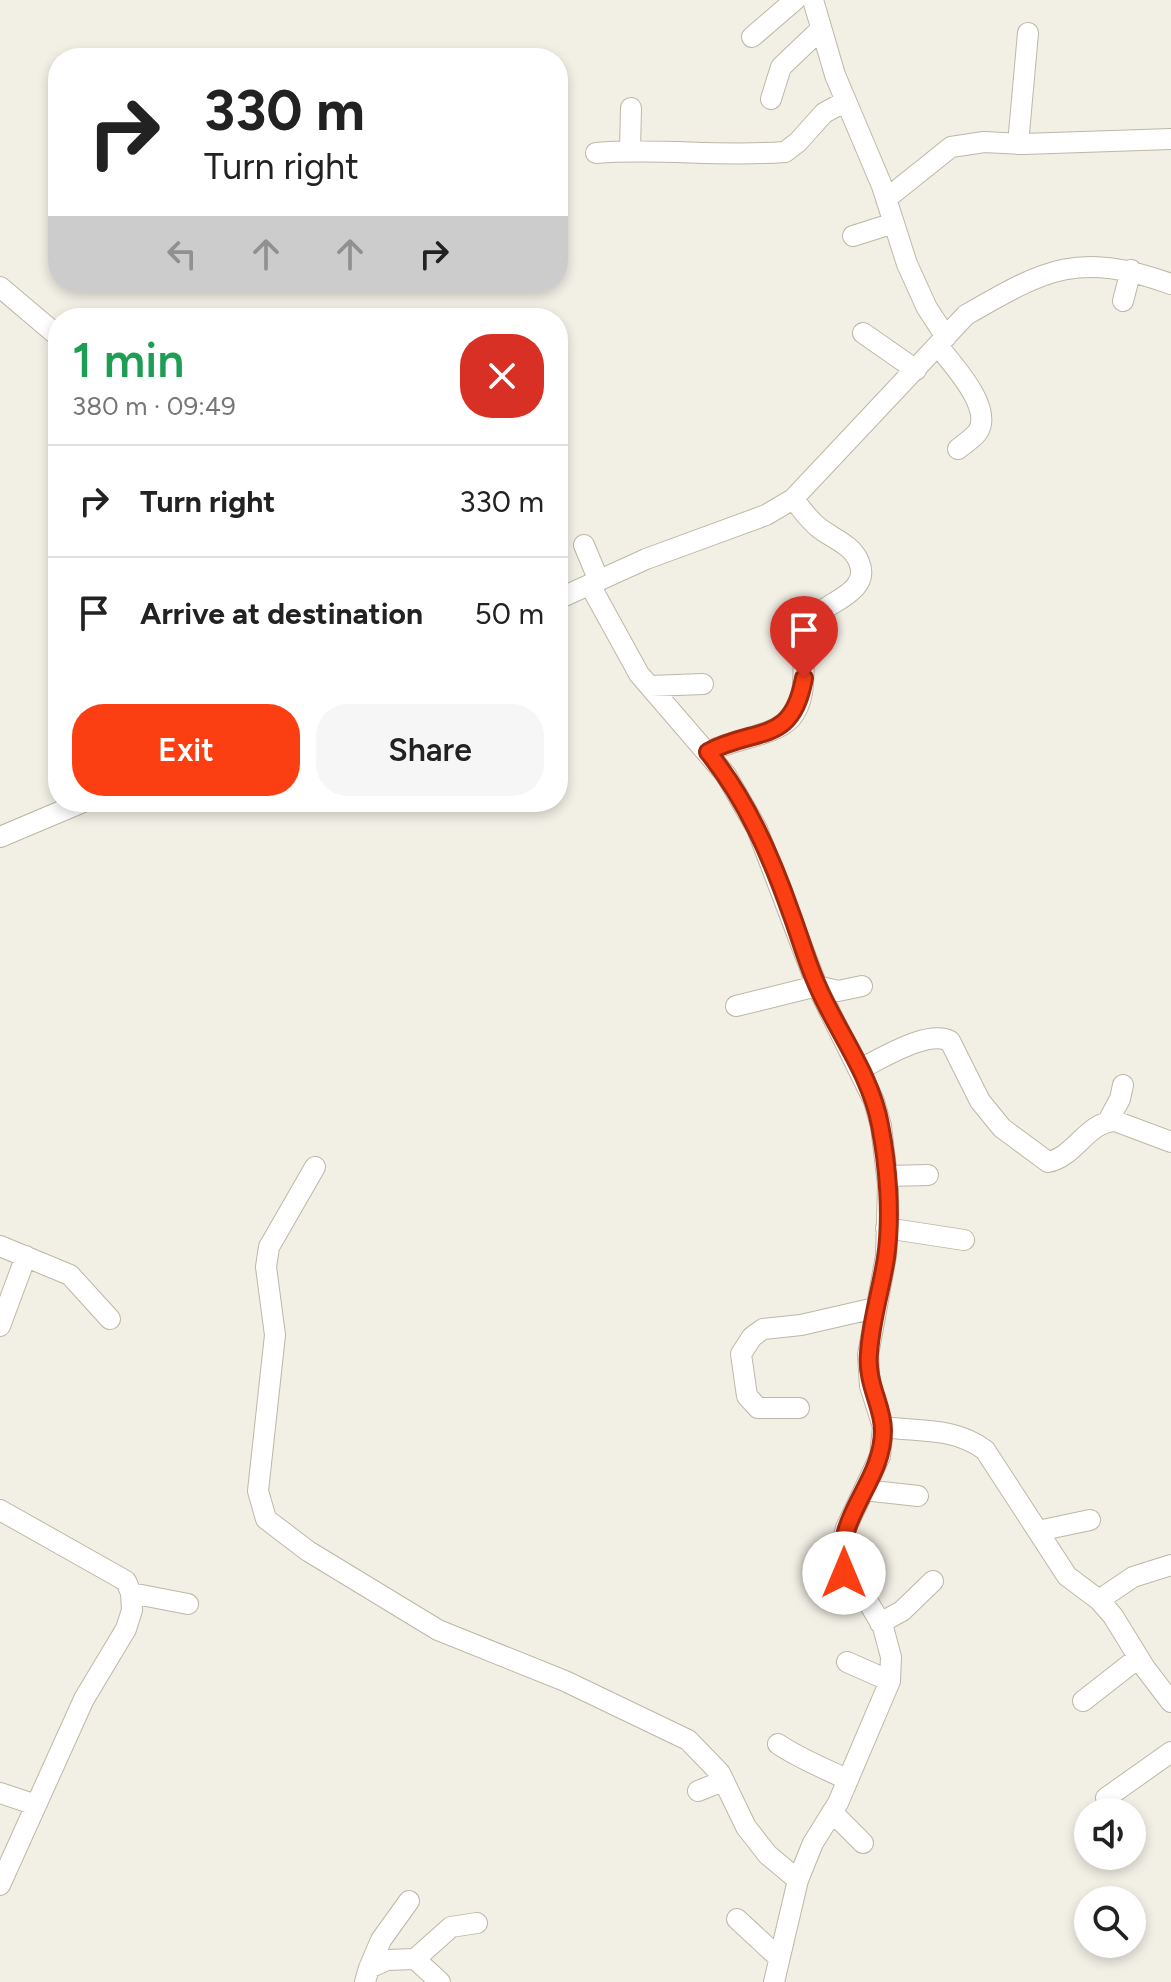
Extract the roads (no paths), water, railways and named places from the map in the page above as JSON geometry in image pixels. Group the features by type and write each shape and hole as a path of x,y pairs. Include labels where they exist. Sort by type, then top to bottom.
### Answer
{"street":[{"path":"752,37 795,0"},
{"path":"813,0 846,101 886,199 912,275 942,341 981,410 977,433 958,449"},
{"path":"771,99 781,67 821,29"},
{"path":"1018,144 1028,33"},
{"path":"596,153 630,150 681,154 785,152 824,113 846,101"},
{"path":"630,150 631,108"},
{"path":"886,199 951,147 984,142 1018,144 1171,139"},
{"path":"853,236 894,223"},
{"path":"568,595 646,559 766,515 797,496 966,315 1032,279 1074,266 1131,270 1171,284"},
{"path":"1123,301 1131,270"},
{"path":"0,287 48,328"},
{"path":"863,333 916,370"},
{"path":"708,752 724,743 779,727 791,717 800,702 807,631 815,616 852,591 861,576 859,561 836,537 818,527 797,496"},
{"path":"584,545 594,583 639,674 726,775 757,829 817,986 874,1101 887,1176 886,1256 868,1355 870,1386 883,1427 880,1456 846,1528 840,1551 844,1573 864,1595 880,1623 891,1657 890,1681 848,1780 813,1843 798,1880 774,1982"},
{"path":"650,686 703,684"},
{"path":"0,837 59,812"},
{"path":"736,1006 817,986 838,991 862,986"},
{"path":"860,1069 924,1040 941,1037 950,1041 980,1101 1002,1128 1048,1162 1059,1160 1087,1134 1108,1121 1120,1099 1123,1085"},
{"path":"1108,1121 1171,1142"},
{"path":"315,1167 269,1247 266,1267 275,1335 258,1491 266,1519 308,1551 438,1630 578,1687 688,1740 706,1756 723,1781 746,1827 768,1855 798,1880"},
{"path":"887,1176 928,1175"},
{"path":"277,1194 287,1216"},
{"path":"886,1228 964,1240"},
{"path":"0,1246 70,1275 110,1319"},
{"path":"0,1326 26,1256"},
{"path":"799,1408 762,1409 749,1400 744,1388 741,1354 746,1343 763,1329 801,1325 875,1308"},
{"path":"883,1427 955,1433 969,1438 985,1450 1067,1576 1099,1600 1113,1616 1138,1658 1169,1695"},
{"path":"864,1490 918,1496"},
{"path":"0,1510 114,1571 126,1581 131,1593 132,1610 126,1629 84,1699 0,1885"},
{"path":"1038,1531 1090,1520"},
{"path":"1099,1600 1133,1577 1171,1565"},
{"path":"880,1623 902,1611 933,1581"},
{"path":"131,1593 188,1604"},
{"path":"1083,1701 1138,1658"},
{"path":"847,1662 890,1681"},
{"path":"778,1744 798,1758 814,1762 848,1780"},
{"path":"1106,1798 1171,1752"},
{"path":"698,1791 723,1781"},
{"path":"0,1793 36,1805"},
{"path":"832,1812 863,1843"},
{"path":"367,1975 387,1930 409,1901"},
{"path":"737,1919 779,1958"},
{"path":"367,1975 387,1960 415,1959 451,1927 477,1923"},
{"path":"415,1959 440,1982"}]}
